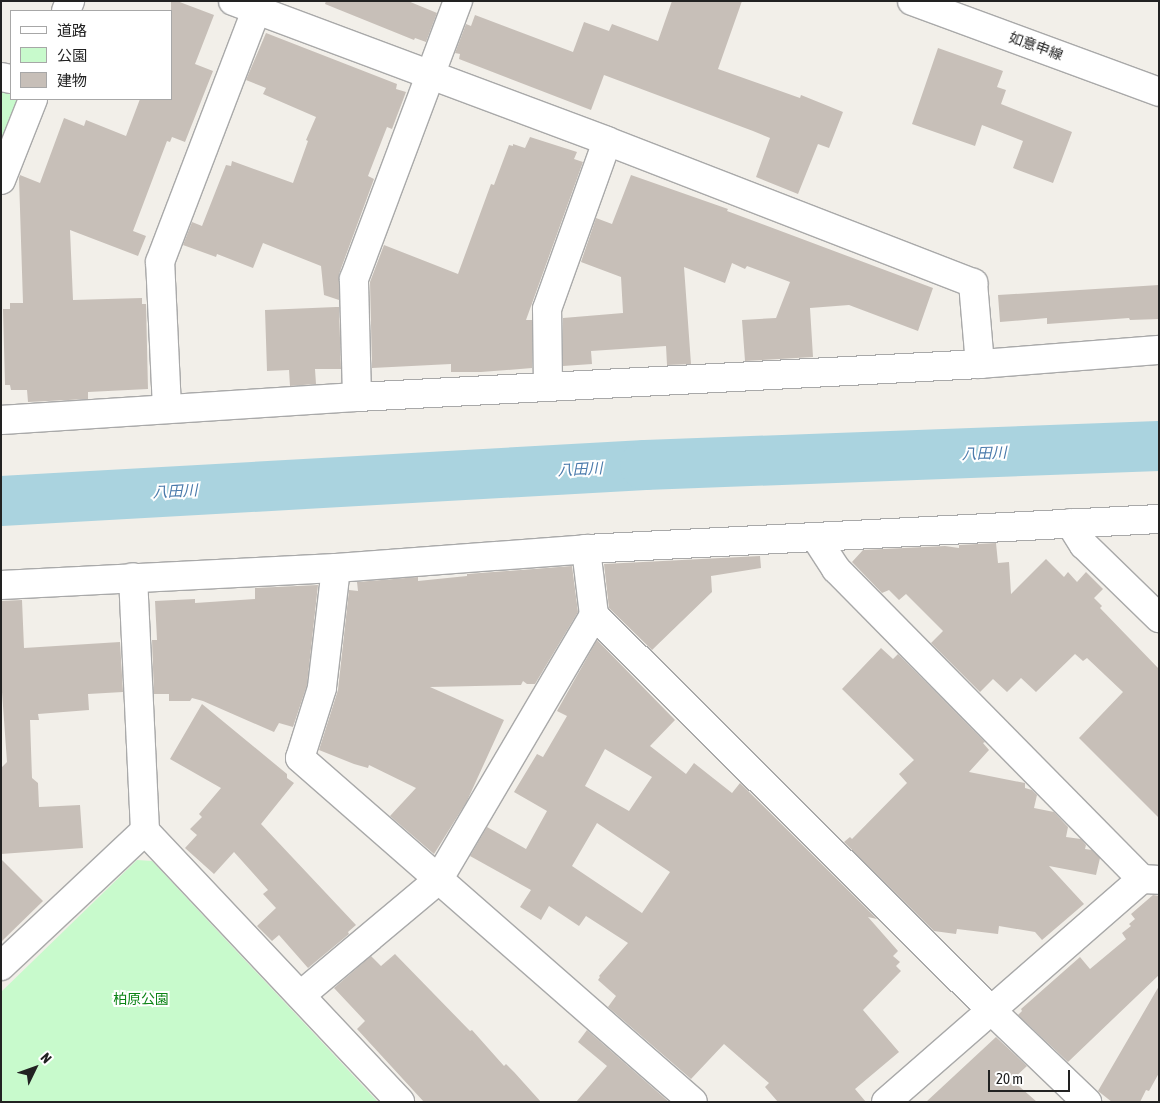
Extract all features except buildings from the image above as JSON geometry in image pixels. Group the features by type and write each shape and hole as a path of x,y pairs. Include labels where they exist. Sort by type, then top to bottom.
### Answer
{"street":[{"path":"357,397 354,279 458,1"},
{"name":"如意申線","path":"912,1 1159,92"},
{"path":"166,408 160,262 244,6 607,141 973,283 980,364"},
{"path":"1,180 32,100"},
{"path":"548,387 547,309 607,141"},
{"path":"1,420 357,397 980,364 1159,350"},
{"path":"1,586 133,577 336,568 586,549 1159,519"},
{"path":"1070,523 1084,545 1159,618"},
{"path":"816,538 836,568 1151,879 886,1102"},
{"path":"301,995 438,880 594,615 586,549"},
{"path":"336,568 322,688 300,758 693,1102"},
{"path":"133,577 145,831 400,1102"},
{"path":"594,615 992,1011 1087,1102"},
{"path":"3,962 145,831"}],"green space":[{"path":"1,87 10,89 10,100 18,100 1,143"},
{"name":"柏原公園","path":"137,860 152,861 378,1102 1,1102 1,992"}],"waterway":[{"name":"八田川","path":"1,501 645,465 1159,446"}]}
